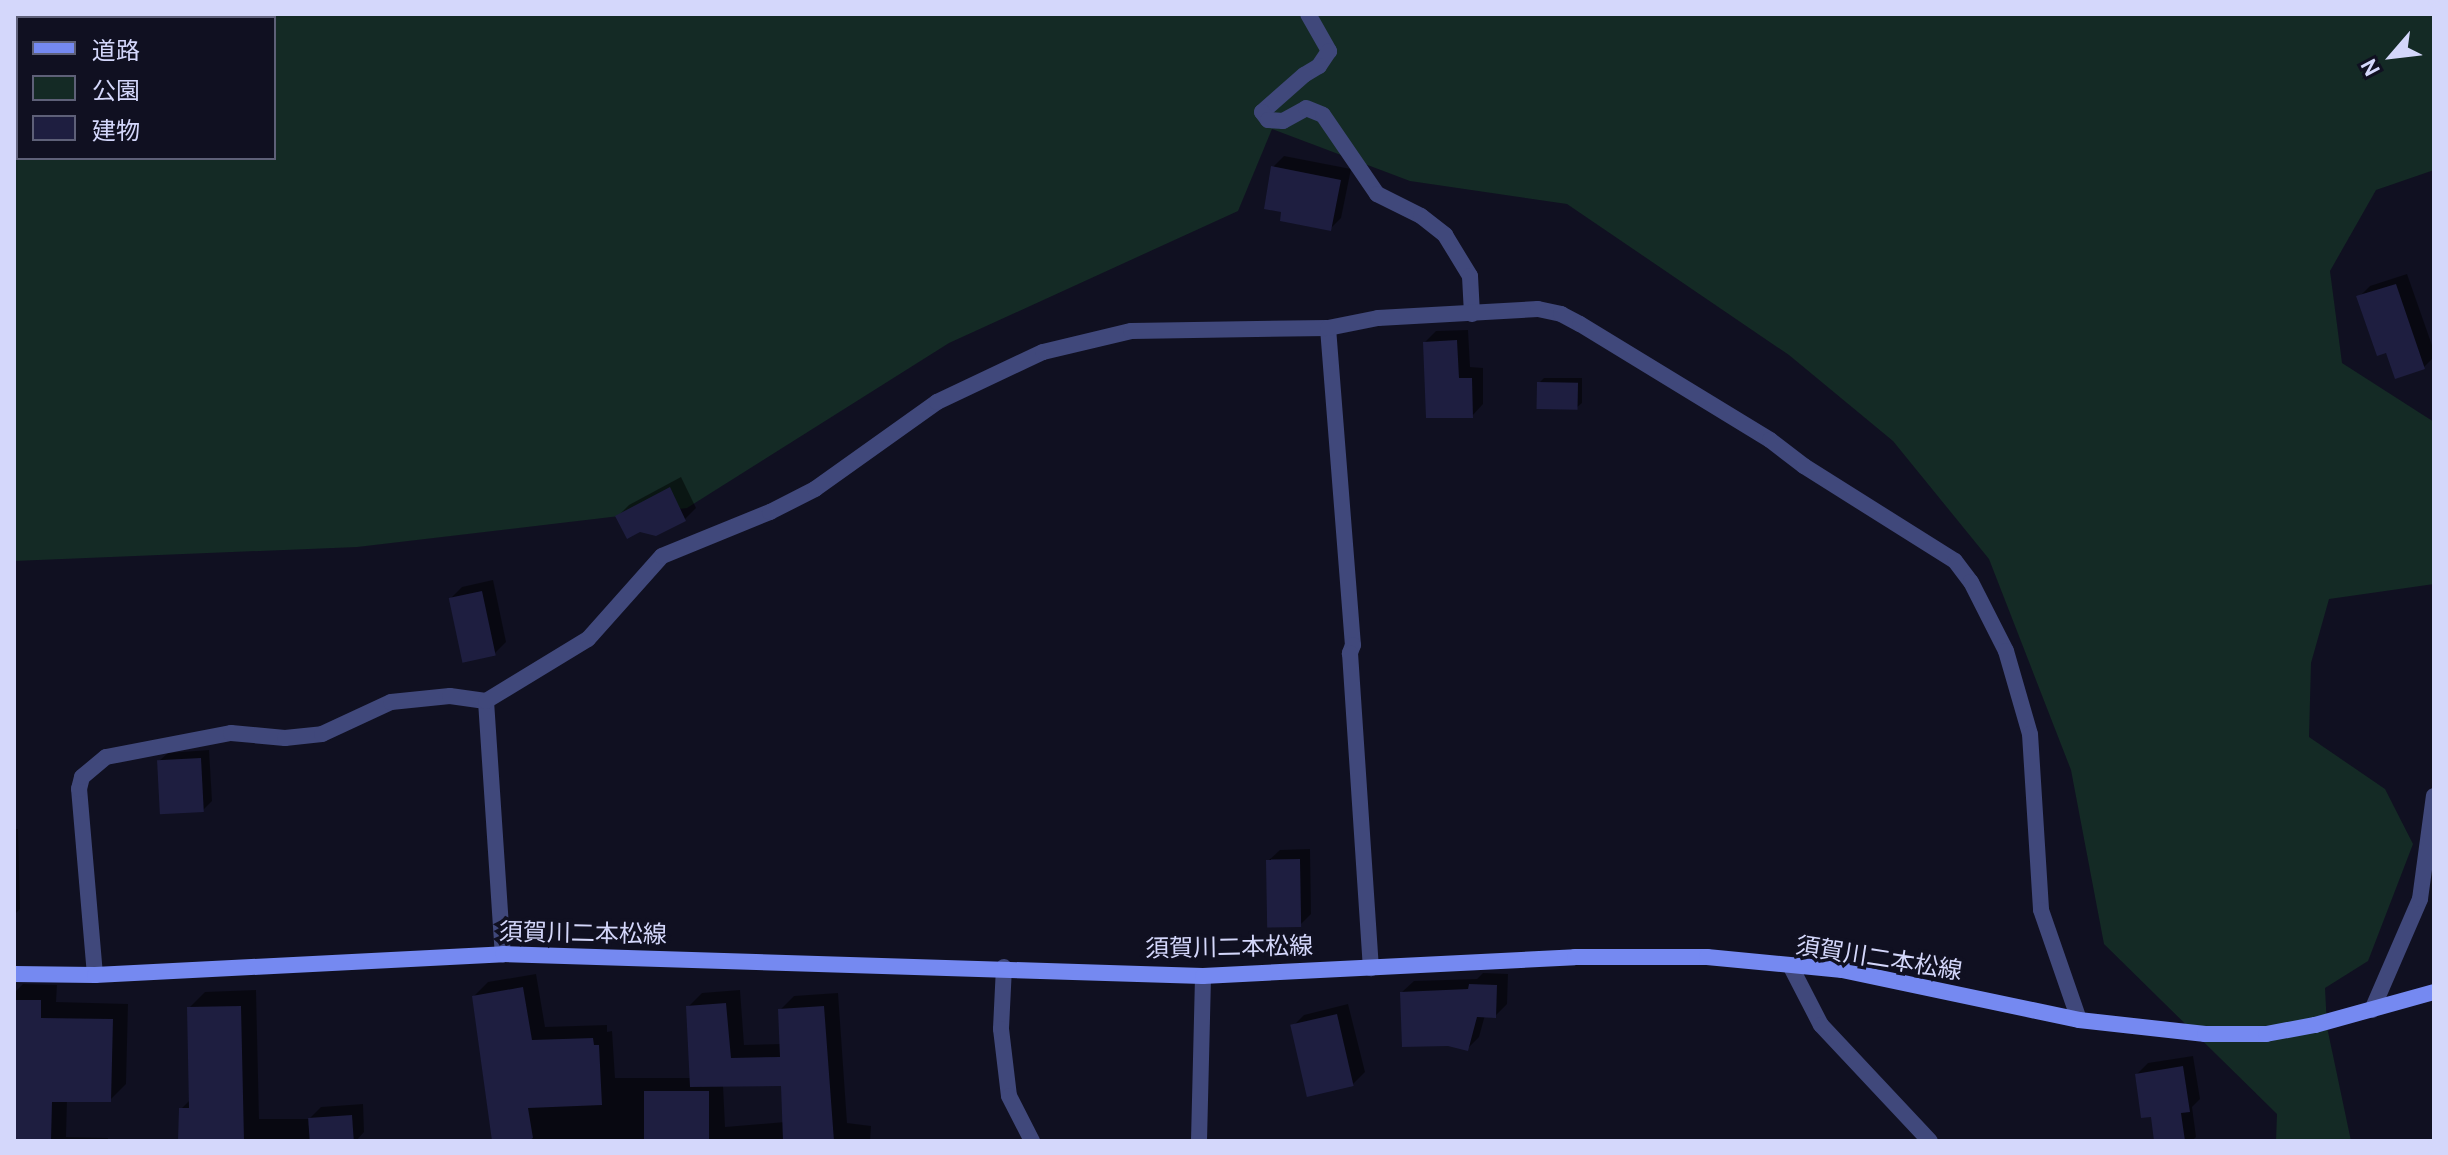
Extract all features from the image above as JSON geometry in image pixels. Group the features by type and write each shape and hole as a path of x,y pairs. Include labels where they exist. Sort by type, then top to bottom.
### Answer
{"main road":[{"name":"須賀川二本松線","path":"14,974 95,975 503,954 1004,967 1203,976 1575,957 1692,957 1842,970 2079,1020 2151,1030 2266,1034 2372,1010 2434,992"}],"street":[{"path":"1308,14 1329,51 1319,66 1304,75 1262,112 1268,120 1283,121 1306,108 1323,115 1341,136 1360,175 1377,194 1421,216 1445,235 1470,276 1472,314"},
{"path":"95,975 79,789 82,777 106,757 231,733 285,738 322,734 391,702 450,696 486,701 588,639 621,605 642,574 662,556 770,512 815,489 937,402 1043,352 1131,331 1328,328 1378,318 1538,309 1571,319 1770,440 1817,474 1955,561 1971,582 2006,651 2030,734 2041,910 2079,1020"},
{"path":"1328,328 1353,645 1350,653 1371,968"},
{"path":"486,701 503,954"},
{"path":"2372,1010 2420,899 2434,796"},
{"path":"1004,967 1001,1029 1009,1096 1032,1141"},
{"path":"1791,967 1821,1025 1930,1141"},
{"path":"1199,1141 1203,976"}],"green space":[{"path":"14,14 2434,14 2434,170 2376,190 2330,271 2342,363 2434,422 2434,584 2329,599 2311,663 2309,737 2385,789 2413,844 2368,961 2325,988 2327,1027 2351,1141 2276,1141 2277,1114 2104,944 2071,770 1989,559 1893,441 1789,355 1567,204 1410,181 1272,129 1238,211 949,343 687,508 357,547 14,561"}],"building":[{"path":"1271,166 1341,180 1331,231 1280,221 1281,212 1264,209"},
{"path":"2396,284 2425,369 2395,379 2386,353 2377,356 2356,296"},
{"path":"1457,340 1459,378 1472,378 1473,418 1426,418 1423,342"},
{"path":"1537,382 1578,383 1578,410 1537,409"},
{"path":"670,487 686,521 656,536 640,532 627,539 615,516"},
{"path":"482,591 496,656 462,663 449,598"},
{"path":"201,758 204,812 160,814 157,760"},
{"path":"1300,859 1301,927 1267,928 1266,860"},
{"path":"1469,984 1497,985 1496,1018 1477,1017 1468,1051 1448,1046 1402,1047 1400,992 1468,989"},
{"path":"523,987 532,1040 593,1038 594,1045 599,1045 602,1105 528,1108 533,1138 528,1141 492,1141 472,996"},
{"path":"14,1000 41,1000 41,1018 113,1019 111,1102 52,1102 51,1141 14,1141"},
{"path":"726,1003 731,1058 780,1057 778,1009 824,1006 834,1141 783,1141 781,1086 690,1087 686,1006"},
{"path":"241,1006 244,1141 178,1141 179,1108 189,1108 187,1007"},
{"path":"1337,1014 1354,1086 1307,1097 1290,1025"},
{"path":"2183,1066 2190,1112 2181,1113 2185,1141 2154,1141 2151,1117 2141,1118 2135,1074"},
{"path":"644,1091 709,1091 709,1141 644,1141"},
{"path":"352,1115 354,1141 310,1141 308,1118"}]}
